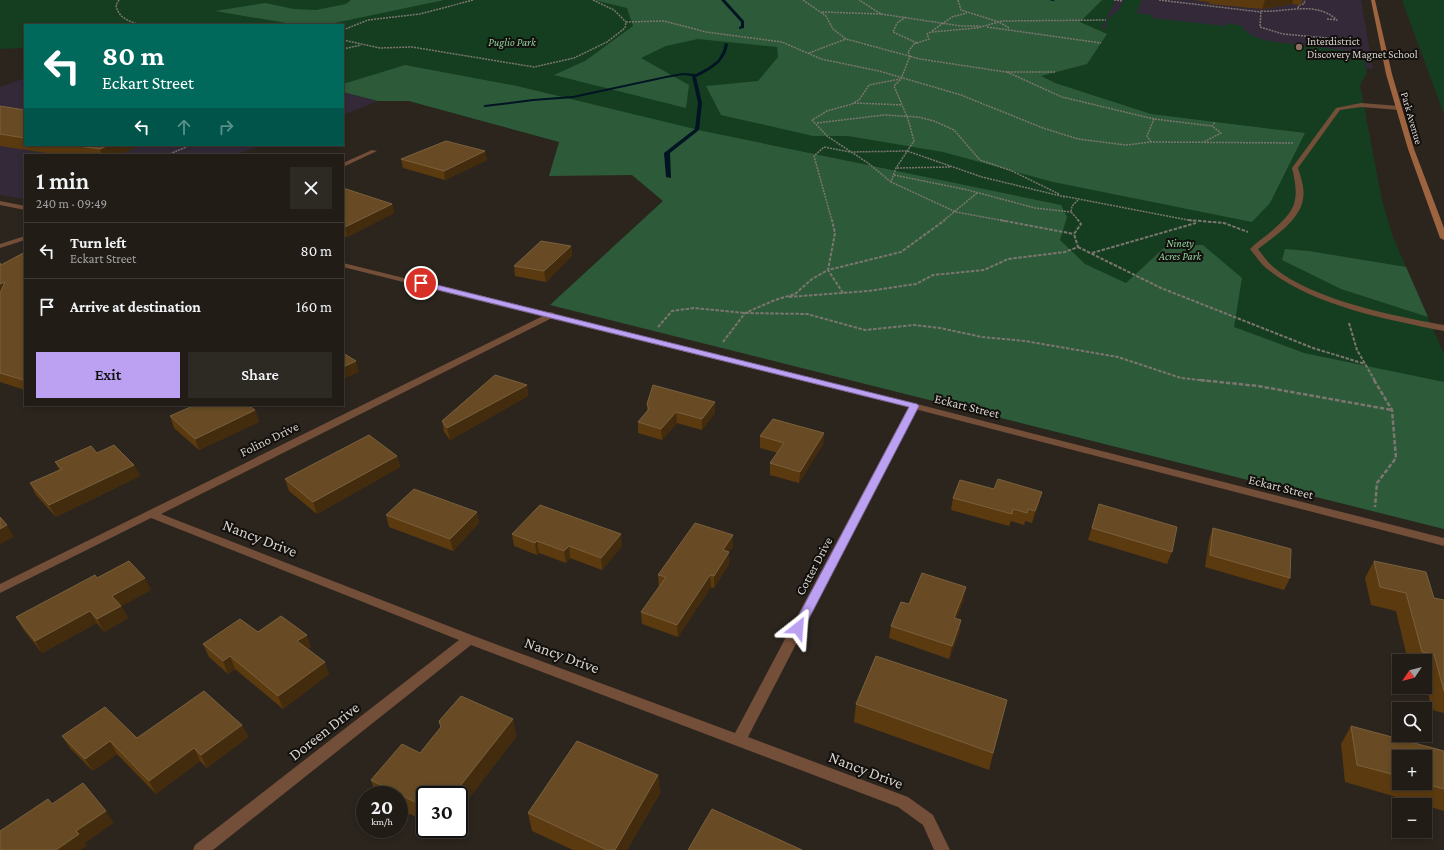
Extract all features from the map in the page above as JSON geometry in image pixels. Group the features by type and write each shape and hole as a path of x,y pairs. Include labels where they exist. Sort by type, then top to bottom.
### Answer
{"main road":[{"name":"Park Avenue","path":"1373,0 1399,108 1411,149 1444,238"}],"street":[{"path":"1399,108 1362,104 1338,109 1295,168 1300,187 1299,202 1296,211 1254,249 1259,259 1278,274 1297,284 1343,303 1395,319 1444,328"},
{"path":"344,165 374,151"},
{"path":"0,203 24,208"},
{"path":"0,246 24,238"},
{"name":"Eckart Street","path":"344,265 551,315 914,406 1444,542"},
{"name":"Folino Drive","path":"0,589 551,315"},
{"name":"Cotter Drive","path":"739,740 914,406"},
{"name":"Nancy Drive","path":"151,514 469,639 904,802 928,820 942,850"},
{"name":"Doreen Drive","path":"201,850 469,639"}],"path":[{"path":"119,0 116,5 117,11 126,20 137,24"},
{"path":"344,30 362,21 385,16 410,16 473,0"},
{"path":"593,0 614,10 626,22 664,21 706,32 782,42 821,59 878,71 901,79 962,95 990,108 1043,128 1078,139 1126,144 1151,142 1279,142 1312,145"},
{"path":"803,0 826,16 833,29 846,39 910,56 1006,72 1055,72"},
{"path":"859,0 881,14"},
{"path":"958,0 962,10 999,22 1011,29"},
{"path":"1114,0 1122,1"},
{"path":"1159,0 1261,12 1274,12 1283,9 1298,8 1329,14 1337,20 1327,19"},
{"path":"1298,8 1299,5 1304,4 1305,0"},
{"path":"821,12 881,14 943,24 1011,29 1101,43"},
{"path":"891,182 896,168 914,141 894,86 901,79 910,56 908,52 914,44 929,39 927,34 952,17 968,12"},
{"path":"1261,12 1260,27 1263,29 1276,33 1327,38"},
{"path":"906,17 897,24 893,32 918,43"},
{"path":"931,32 985,26 999,22 1086,19 1106,20"},
{"path":"344,42 380,48 412,46 534,67 574,58 607,42 625,28 626,22"},
{"path":"808,54 846,39"},
{"path":"344,49 361,45"},
{"path":"1006,72 1062,97 1154,119 1212,126 1221,133 1204,142"},
{"path":"901,79 869,85 859,100 854,103 827,111 812,120 817,123 825,135 881,172 891,182 956,212 1074,234"},
{"path":"854,103 902,105"},
{"path":"817,123 872,114 906,116 936,121 950,127 963,138 980,160 1013,172 1065,197"},
{"path":"1151,142 1147,136 1154,119"},
{"path":"1212,126 1215,122"},
{"path":"169,154 189,146"},
{"path":"843,293 828,270 835,233 826,194 814,156 824,147 850,152 907,151 982,177 1078,200 1197,222 1224,223 1265,239"},
{"path":"896,168 953,167"},
{"path":"894,175 977,193 1032,209 1052,212 1071,212"},
{"path":"713,356 745,313 783,297 796,294 812,279 828,270 902,252 956,212 977,193"},
{"path":"1074,234 1081,224 1071,212 1072,206 1078,200"},
{"path":"1091,253 1197,222"},
{"path":"1074,234 1078,247"},
{"path":"783,297 843,293 916,284 933,275 984,270 1008,259 1047,253 1066,252 1078,247 1161,288 1313,348 1365,364"},
{"path":"1343,303 1357,350 1392,410 1396,458 1378,483 1373,524"},
{"path":"647,339 672,311 701,309 728,310 745,313 807,314 865,330 914,325 940,328 982,337 1025,341 1118,357 1181,378 1258,386 1392,410"}],"shaded area":[{"name":"Interdistrict Discovery Magnet School","path":"1116,0 1361,0 1373,69 1100,28"},
{"path":"24,78 24,146 259,146 238,154 24,154 24,199 0,195 0,87"},
{"path":"344,92 378,101 344,115"}],"green space":[{"name":"Ninety Acres Park","path":"0,0 1116,0 1101,28 1106,29 1106,20 1118,11 1124,0 1142,0 1136,13 1153,15 1152,18 1226,26 1228,23 1242,26 1250,34 1268,41 1357,52 1363,56 1367,72 1360,85 1382,201 1393,237 1444,354 1444,529 550,305 663,201 632,175 560,142 409,101 378,101 344,92 344,24 24,24 24,48 0,49"},
{"path":"351,0 444,0 330,24 292,24 215,11 265,3 294,9 316,10 346,4"},
{"path":"594,0 1102,0 1080,22 1107,34 1087,64 1041,76 1055,83 1151,114 1305,133 1270,203 1252,222 1053,182 943,152 848,136 813,136 721,115 706,86 758,81 778,57 777,47 698,39 666,46 641,58 689,85 686,108 554,75 585,61 633,26 627,8"},
{"path":"1402,0 1444,0 1444,114"},
{"path":"405,65 517,86 703,131 1061,205 1067,217 1060,240 1085,264 1126,283 1166,246 1203,245 1242,278 1234,327 1304,353 1444,382 1444,529 550,305 663,201 632,175 549,176 559,142 409,101 378,101 344,92 344,84"},
{"path":"1285,249 1309,251 1406,267 1428,317 1341,289 1282,260"}],"building":[{"path":"0,106 24,110 24,138 0,134"},
{"path":"446,141 485,151 444,171 401,159"},
{"path":"79,146 107,146 100,149"},
{"path":"344,188 392,204 345,227"},
{"path":"541,241 571,246 544,271 514,266"},
{"path":"24,253 24,380 0,373 0,293 5,282 0,284 0,263 1,265"},
{"path":"344,354 356,361 344,367"},
{"path":"495,375 527,385 447,428 442,421"},
{"path":"653,385 715,402 702,419 676,412 661,429 638,422 649,409 647,404"},
{"path":"193,406 249,406 255,410 195,439 170,416"},
{"path":"773,419 824,433 800,472 770,463 784,443 760,436"},
{"path":"369,435 397,456 313,502 285,479"},
{"path":"114,445 134,465 49,505 30,483 62,469 55,462 91,446 97,453"},
{"path":"998,479 1042,492 1035,511 1028,509 1027,513 1013,509 1012,514 953,498 960,480 994,489"},
{"path":"414,489 477,512 450,539 386,515"},
{"path":"1099,504 1177,527 1172,552 1092,528"},
{"path":"540,505 621,534 601,558 569,546 564,551 537,541 535,543 512,534"},
{"path":"0,517 7,525 0,529"},
{"path":"695,523 733,535 723,550 729,552 714,576 710,575 677,625 641,612 666,577 658,575"},
{"path":"1213,528 1291,549 1290,578 1210,555"},
{"path":"129,561 145,578 112,596 121,606 97,619 90,611 35,641 16,617 95,575 97,578"},
{"path":"1374,561 1426,572 1434,598 1444,600 1444,691 1434,654 1422,652 1406,593 1380,587"},
{"path":"922,573 966,587 954,618 961,620 952,646 891,626 901,602 909,604"},
{"path":"281,616 307,635 297,641 325,662 278,696 230,656 223,661 203,644 240,619 258,632"},
{"path":"876,656 1007,700 993,753 856,704"},
{"path":"204,691 242,725 201,755 194,748 149,781 110,741 85,759 62,736 105,707 137,738"},
{"path":"461,696 513,719 460,786 416,786 416,802 408,798 408,786 383,786 371,780 402,744 420,753 441,727 439,721"},
{"path":"1351,726 1392,737 1392,742 1411,742 1444,751 1444,789 1432,786 1432,750 1392,750 1392,774 1357,765"},
{"path":"577,741 658,775 615,850 607,850 528,813"},
{"path":"83,783 106,811 76,831 79,834 56,850 0,850 0,831 48,799 52,804"},
{"path":"712,809 802,850 688,850"}],"waterway":[{"path":"723,0 743,22 743,27 740,28"},
{"path":"696,75 710,68 719,61 723,56 726,44"},
{"path":"485,106 573,97 666,77 683,74 696,75"},
{"path":"669,177 667,153 697,130 700,115 700,103 694,76 696,75"}],"place":[{"name":"Interdistrict Discovery Magnet School","path":"1299,47"}],"route":[{"path":"421,283 914,406 798,628"}],"park label":[{"name":"Puglio Park","path":"512,42"}]}
